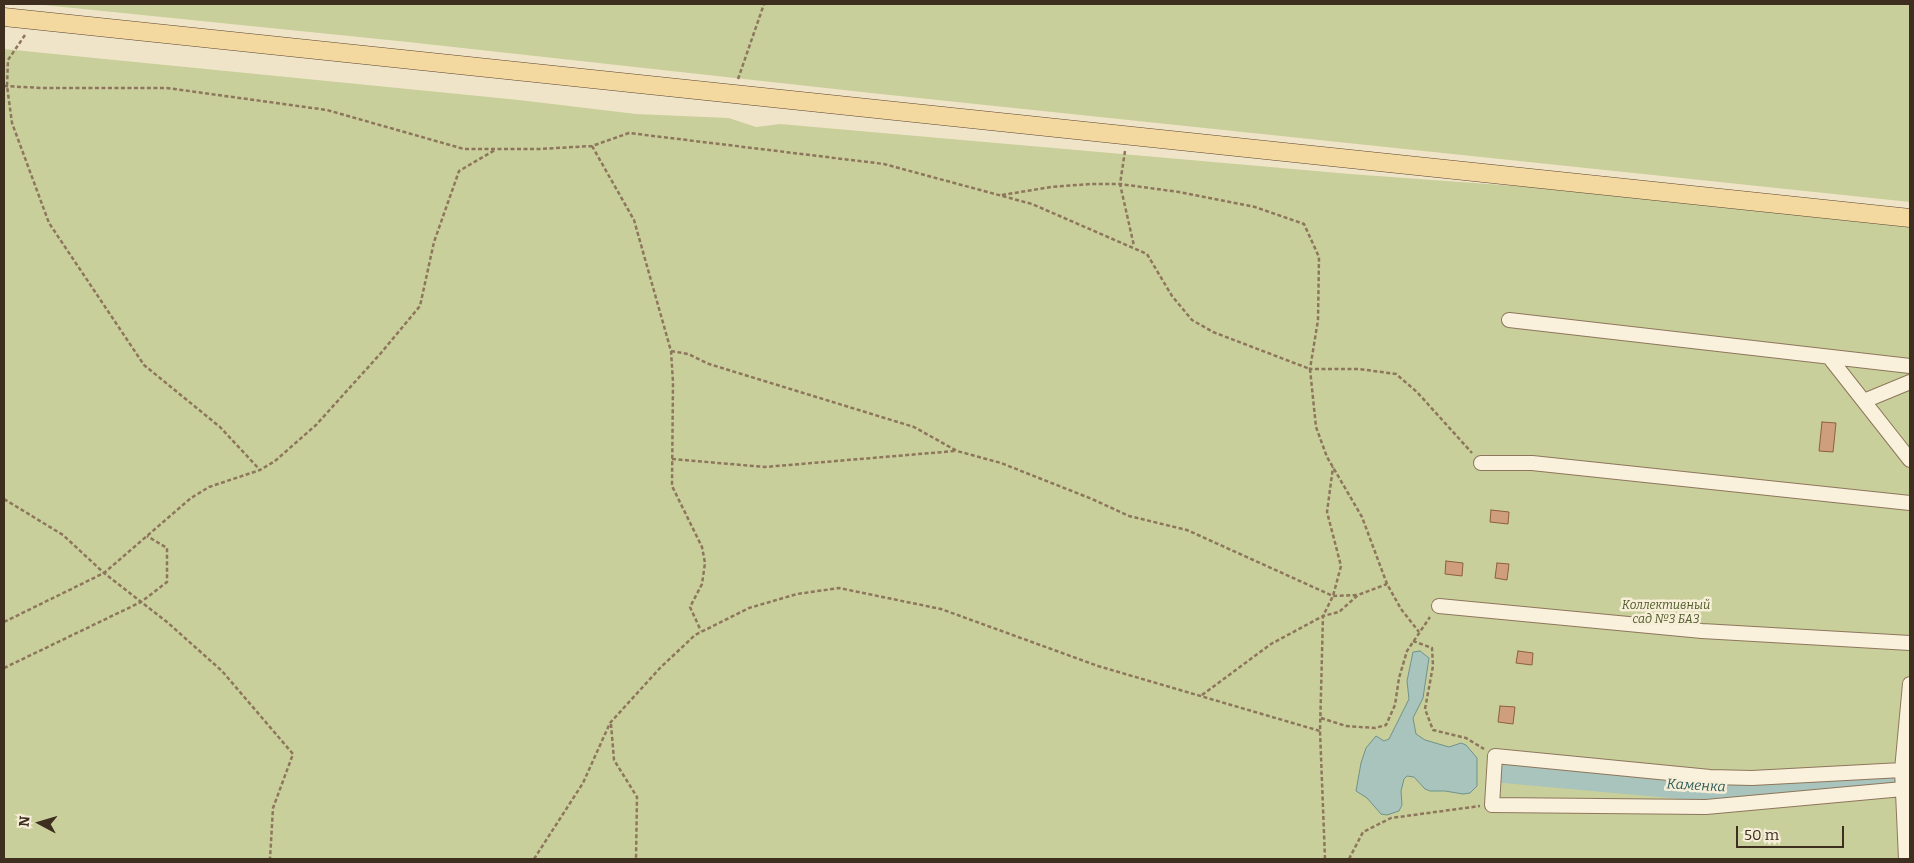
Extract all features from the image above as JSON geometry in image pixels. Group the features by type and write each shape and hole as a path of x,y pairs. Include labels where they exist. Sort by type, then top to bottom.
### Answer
{"main road":[{"path":"4,18 733,92 1910,218"}],"street":[{"path":"1509,320 1910,366"},
{"path":"1828,357 1910,460"},
{"path":"1864,401 1910,382"},
{"path":"1481,464 1532,463 1910,503"},
{"path":"1439,606 1702,631 1910,643"},
{"path":"1906,859 1902,770 1910,684"},
{"path":"1902,770 1752,778 1710,777 1495,756 1492,805 1706,807 1903,789"}],"path":[{"path":"733,92 764,4"},
{"path":"26,20 24,37 8,60 5,86 12,123 49,223 89,287 144,365 220,427 260,470"},
{"path":"5,86 42,88 167,88 327,110 464,149 496,150 592,146 629,133 884,164 1032,204 1134,247 1147,254 1172,296 1192,320 1213,332 1310,369 1359,370 1396,374 1417,392 1481,464"},
{"path":"1127,134 1120,184 1134,247"},
{"path":"592,146 634,220 671,351 672,486 702,547 705,563 702,584 690,606 702,631"},
{"path":"4,622 104,573 191,498 209,487 260,470 275,461 316,425 381,353 420,306 434,242 459,171 496,150"},
{"path":"1000,195 1081,185 1120,184 1179,192 1255,207 1304,224 1319,257 1318,320 1310,369 1316,427 1333,467 1362,517 1388,584 1401,609 1418,632"},
{"path":"671,351 688,354 709,364 914,427 956,451 1001,463 1092,498 1129,516 1186,530 1333,596 1358,595 1388,584"},
{"path":"672,459 765,468 956,451"},
{"path":"1325,859 1320,731 1323,616 1333,596 1341,566 1327,512 1333,467"},
{"path":"4,499 63,535 104,573 222,671 293,754 273,808 270,859"},
{"path":"4,668 141,602 167,582 167,548 147,536"},
{"path":"534,859 582,783 610,723 660,668 695,635 702,631 749,608 796,594 838,588 941,609 1098,666 1320,731"},
{"path":"1202,695 1271,644 1323,616 1339,612 1358,595"},
{"path":"1321,718 1346,726 1376,728 1386,725 1396,705 1399,678 1407,651 1418,632 1439,606"},
{"path":"1413,641 1432,648 1434,666 1425,708 1433,730 1466,738 1495,756"},
{"path":"610,723 614,760 637,797 636,859"},
{"path":"1349,859 1363,832 1391,818 1492,805"}],"green space":[{"path":"34,4 1910,4 1910,202 871,93 408,42"},
{"name":"Коллективный сад №3 БАЗ","path":"4,49 519,100 636,114 729,118 756,127 780,124 1350,174 1530,187 1910,227 1910,859 4,859"}],"water":[{"path":"1420,651 1429,658 1423,698 1413,718 1416,734 1425,740 1449,747 1461,743 1466,745 1477,758 1477,786 1470,793 1463,794 1430,791 1425,789 1414,777 1407,776 1404,779 1401,791 1402,805 1399,811 1387,815 1381,814 1367,798 1356,791 1361,763 1366,748 1376,736 1384,741 1389,739 1409,699 1407,681 1413,652"}],"building":[{"path":"1822,422 1836,423 1833,452 1819,451"},
{"path":"1491,510 1509,512 1508,524 1490,522"},
{"path":"1446,561 1463,563 1462,576 1445,574"},
{"path":"1497,563 1509,564 1507,580 1495,578"},
{"path":"1518,651 1533,653 1532,665 1516,663"},
{"path":"1500,706 1515,707 1513,724 1498,722"}],"waterway":[{"name":"Каменка","path":"1504,770 1716,789 1887,779"}]}
